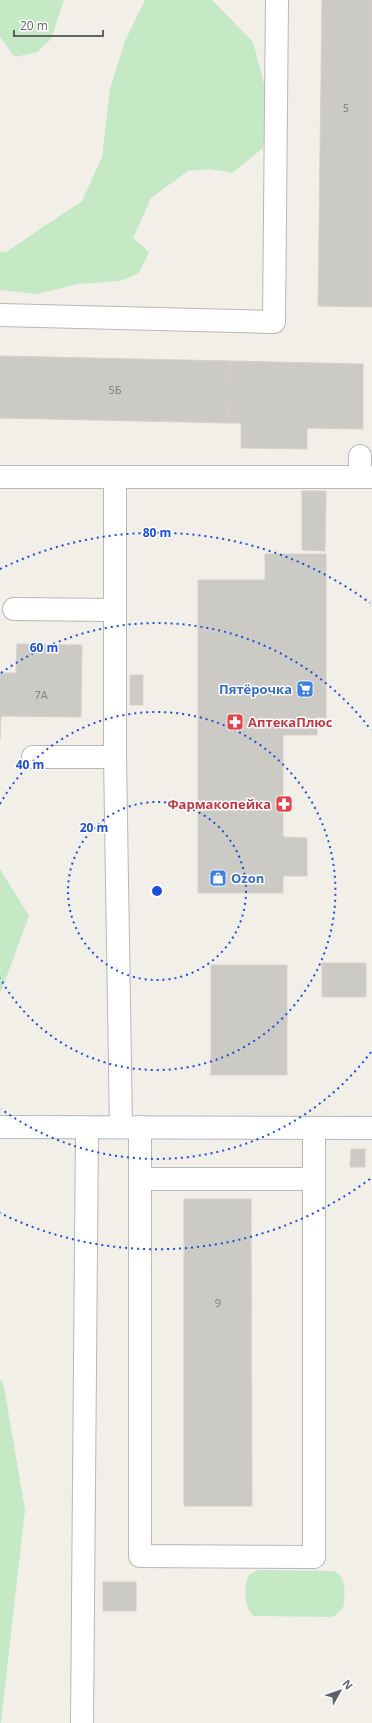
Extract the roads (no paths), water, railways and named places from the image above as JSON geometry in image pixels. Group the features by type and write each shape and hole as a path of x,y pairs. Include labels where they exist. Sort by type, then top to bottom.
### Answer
{"lane":[{"path":"0,315 274,322 277,0"},
{"path":"0,477 115,477 364,470"},
{"path":"115,477 115,757 130,1127 140,1179 140,1556 314,1557 314,1128"},
{"path":"14,609 114,610"},
{"path":"33,757 115,757"},
{"path":"0,1127 372,1128"},
{"path":"82,1723 87,1128"},
{"path":"140,1179 314,1179"}],"place":[{"name":"Пятёрочка","path":"305,689"},
{"name":"АптекаПлюс","path":"235,722"},
{"name":"Фармакопейка","path":"284,804"},
{"name":"Ozon","path":"218,878"}]}
